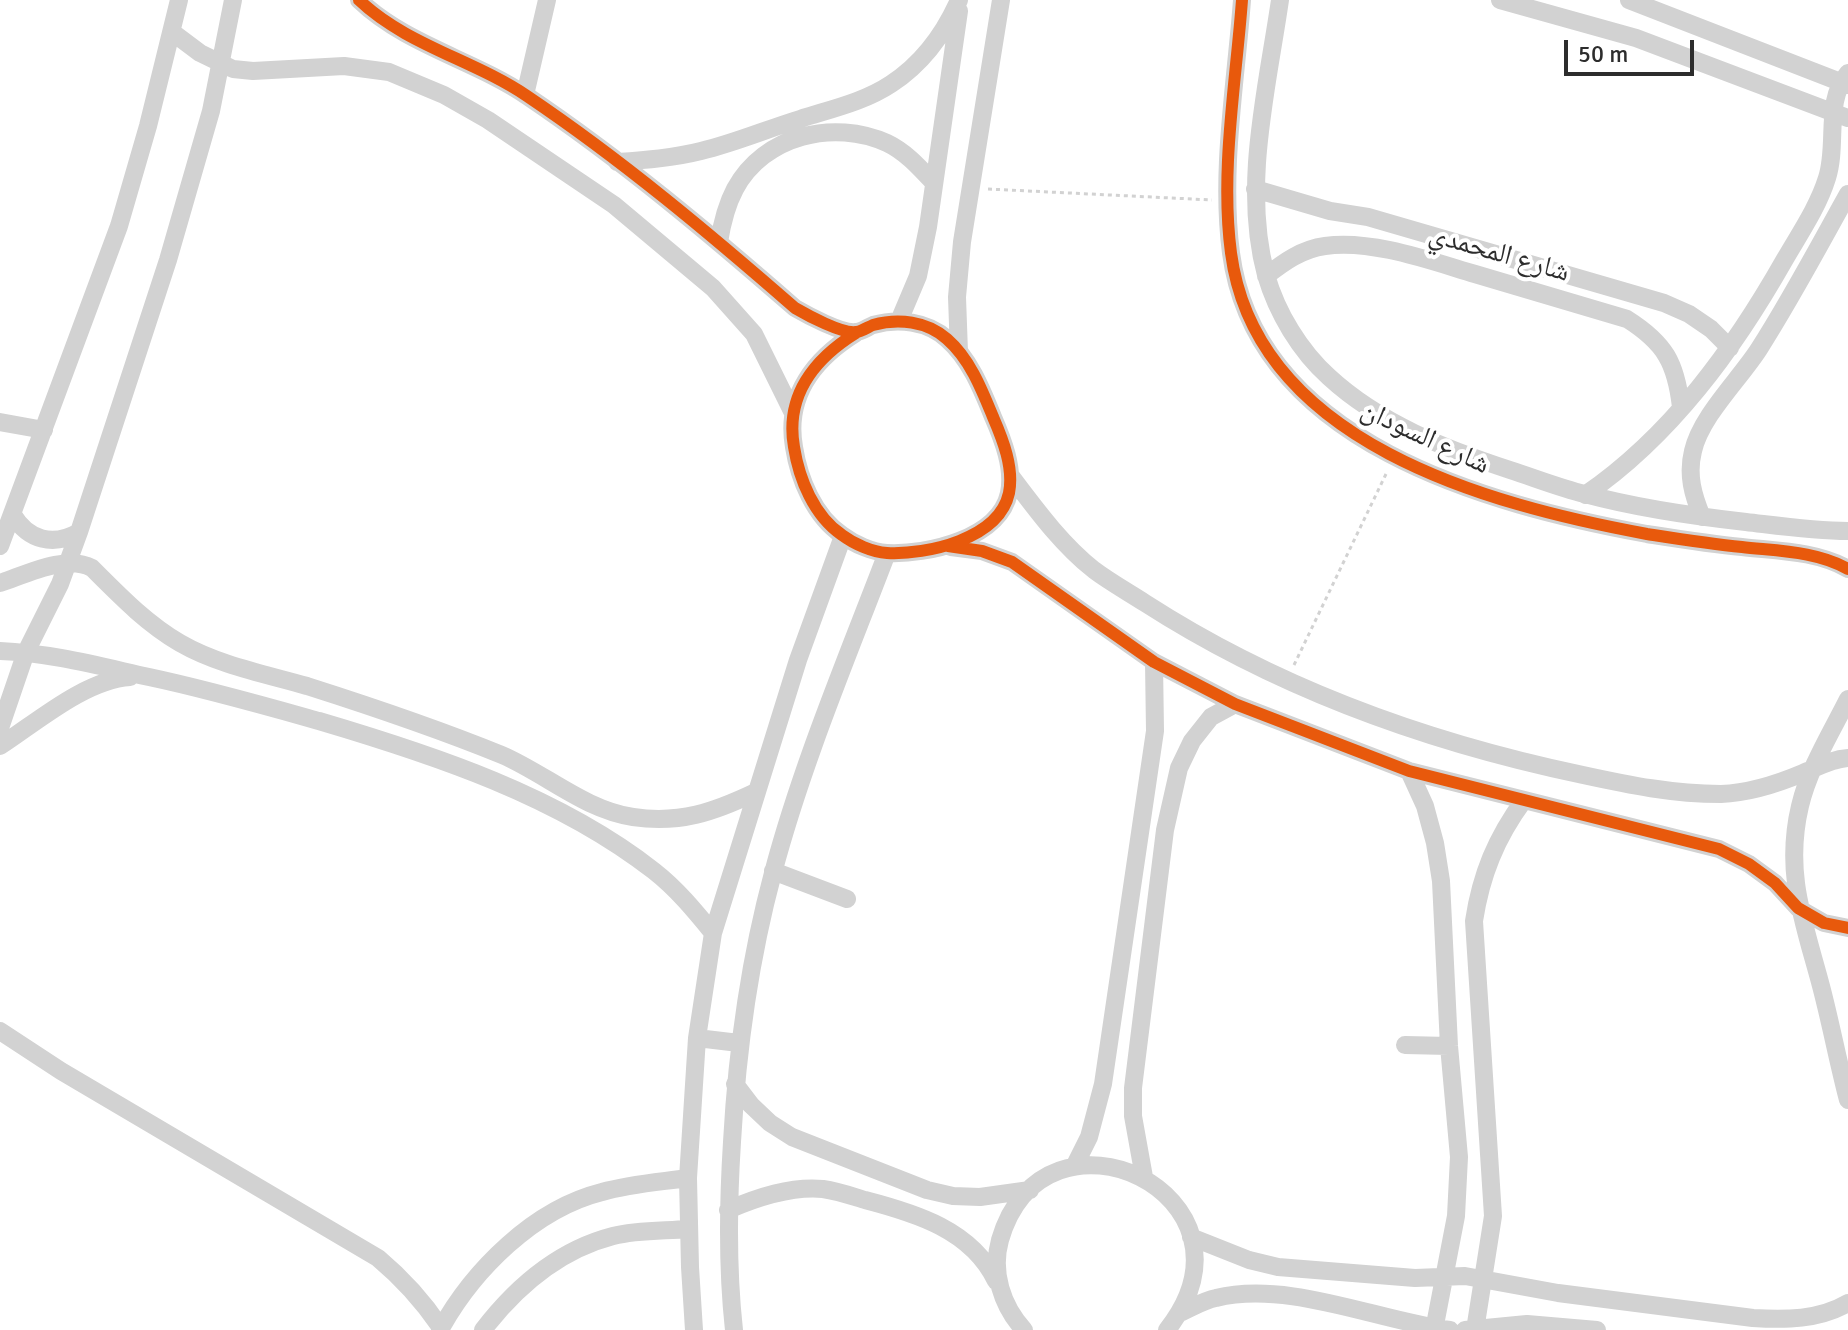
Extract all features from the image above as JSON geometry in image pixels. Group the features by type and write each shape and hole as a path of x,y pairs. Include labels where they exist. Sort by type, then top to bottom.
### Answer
{"street":[{"path":"0,546 119,226 179,0"},
{"path":"0,728 26,652 79,532 173,246 211,111 233,0"},
{"path":"359,0 383,21 525,95 719,242 795,308 812,318 856,333"},
{"path":"525,95 547,0"},
{"path":"617,162 660,160 703,151 865,98 891,85 914,67 941,34 960,0"},
{"path":"899,321 918,276 960,0"},
{"path":"959,352 959,269 1001,0"},
{"name":"شارع السودان","path":"1242,0 1228,200 1231,256 1241,296 1258,334 1280,369 1308,400 1341,426 1395,456 1451,481 1574,521 1693,542 1810,555 1837,562 1848,569"},
{"name":"شارع السودان","path":"1280,0 1255,189 1258,232 1266,276 1281,313 1301,347 1327,376 1391,422 1462,454 1585,495 1702,517 1820,531 1848,531"},
{"path":"1500,0 1625,35 1841,115"},
{"path":"1585,495 1637,455 1681,407 1730,348 1772,282 1816,205 1831,162 1841,115 1834,101 1845,80 1629,0"},
{"path":"172,32 219,64 233,69 253,71 344,66 389,72 444,95 488,120 614,205 713,288 754,334 792,411 794,451 806,490 821,513 843,536 862,546 887,553 944,546 971,537 988,527 1001,512 1009,494 1007,456 971,368 947,339 933,329 899,321 884,322 856,333 823,357 810,373 792,411"},
{"path":"719,242 724,213 736,187 754,164 778,146 804,135 833,131 862,134 890,144 914,160 934,183"},
{"name":"شارع المحمدي","path":"1255,189 1317,208 1368,217 1637,294 1689,314 1711,329 1730,348"},
{"path":"1702,517 1693,496 1690,472 1693,450 1702,428 1759,349 1848,194"},
{"name":"شارع المحمدي","path":"1266,276 1283,262 1303,252 1347,244 1429,260 1627,319 1650,333 1668,354 1678,380 1681,407"},
{"path":"0,422 44,430"},
{"path":"1010,475 1063,541 1094,570 1181,626 1287,679 1419,733 1542,767 1637,787 1693,794 1726,794 1756,789 1837,759 1848,758"},
{"path":"13,515 24,530 42,539 61,540 79,532"},
{"path":"694,1330 688,1178 697,1038 713,933 798,660 843,536"},
{"path":"944,546 982,551 1012,562 1154,662 1235,704 1409,771 1719,849 1749,864 1775,883 1798,908 1824,923 1848,928"},
{"path":"734,1330 728,1210 739,1043 754,948 773,871 797,797 887,553"},
{"path":"0,583 67,562 84,563 150,624 184,645 220,660 381,710 505,757 591,804 632,817 675,819 717,811 756,792"},
{"path":"0,651 26,652 217,692 373,737 488,778 539,801 623,849 676,892 713,933"},
{"path":"1074,1167 1089,1137 1103,1084 1155,731 1154,662"},
{"path":"0,746 99,683 123,677 149,677"},
{"path":"1848,699 1813,769 1801,802 1794,837 1793,872 1798,908 1848,1100"},
{"path":"1144,1177 1133,1116 1133,1088 1165,830 1179,768 1192,741 1211,717 1235,704"},
{"path":"1182,1312 1216,1298 1248,1294 1280,1296 1374,1312 1440,1329 1456,1216 1459,1157 1449,1046 1441,881 1425,806 1409,771"},
{"path":"1475,1330 1493,1216 1474,921 1478,895 1495,845 1524,800"},
{"path":"773,871 847,899"},
{"path":"0,1031 61,1071 378,1258 413,1290 441,1329 481,1270 513,1241 553,1213 598,1192 688,1178"},
{"path":"697,1038 739,1043"},
{"path":"1405,1045 1449,1046"},
{"path":"735,1084 770,1123 792,1137 927,1190 953,1196 980,1197 1030,1190"},
{"path":"1001,1293 997,1271 998,1248 1004,1226 1015,1206 1030,1190 1051,1176 1074,1167 1098,1165 1122,1168 1144,1177 1165,1192 1181,1213 1191,1237 1194,1262 1191,1288 1182,1312 1167,1330"},
{"path":"728,1210 775,1193 824,1189 887,1206 945,1228 988,1265 1013,1318 1024,1330"},
{"path":"483,1330 506,1299 538,1273 573,1251 612,1236 688,1229"},
{"path":"1191,1237 1249,1260 1278,1267 1415,1278 1484,1278 1558,1293 1783,1320 1814,1316 1848,1303"},
{"path":"1463,1330 1527,1324 1597,1330"}],"path":[{"path":"971,188 1228,200"},
{"path":"1287,679 1395,456"}],"cycle path":[{"path":"359,0 398,29 506,83 562,120 664,198 795,308 850,332 883,323 902,322 931,328 947,339 969,365 980,386 1009,464 1009,493 1003,509 977,533 922,551 881,552 863,547 832,527 809,496 796,459 792,429 794,411 799,395 816,367 856,333"},
{"path":"1242,0 1228,159 1231,253 1250,318 1284,373 1332,418 1389,454 1453,482 1519,505 1647,534 1810,555 1848,569"},
{"path":"948,546 982,551 1012,562 1154,662 1235,704 1409,771 1719,849 1749,864 1775,883 1798,908 1824,923 1848,928"}]}
